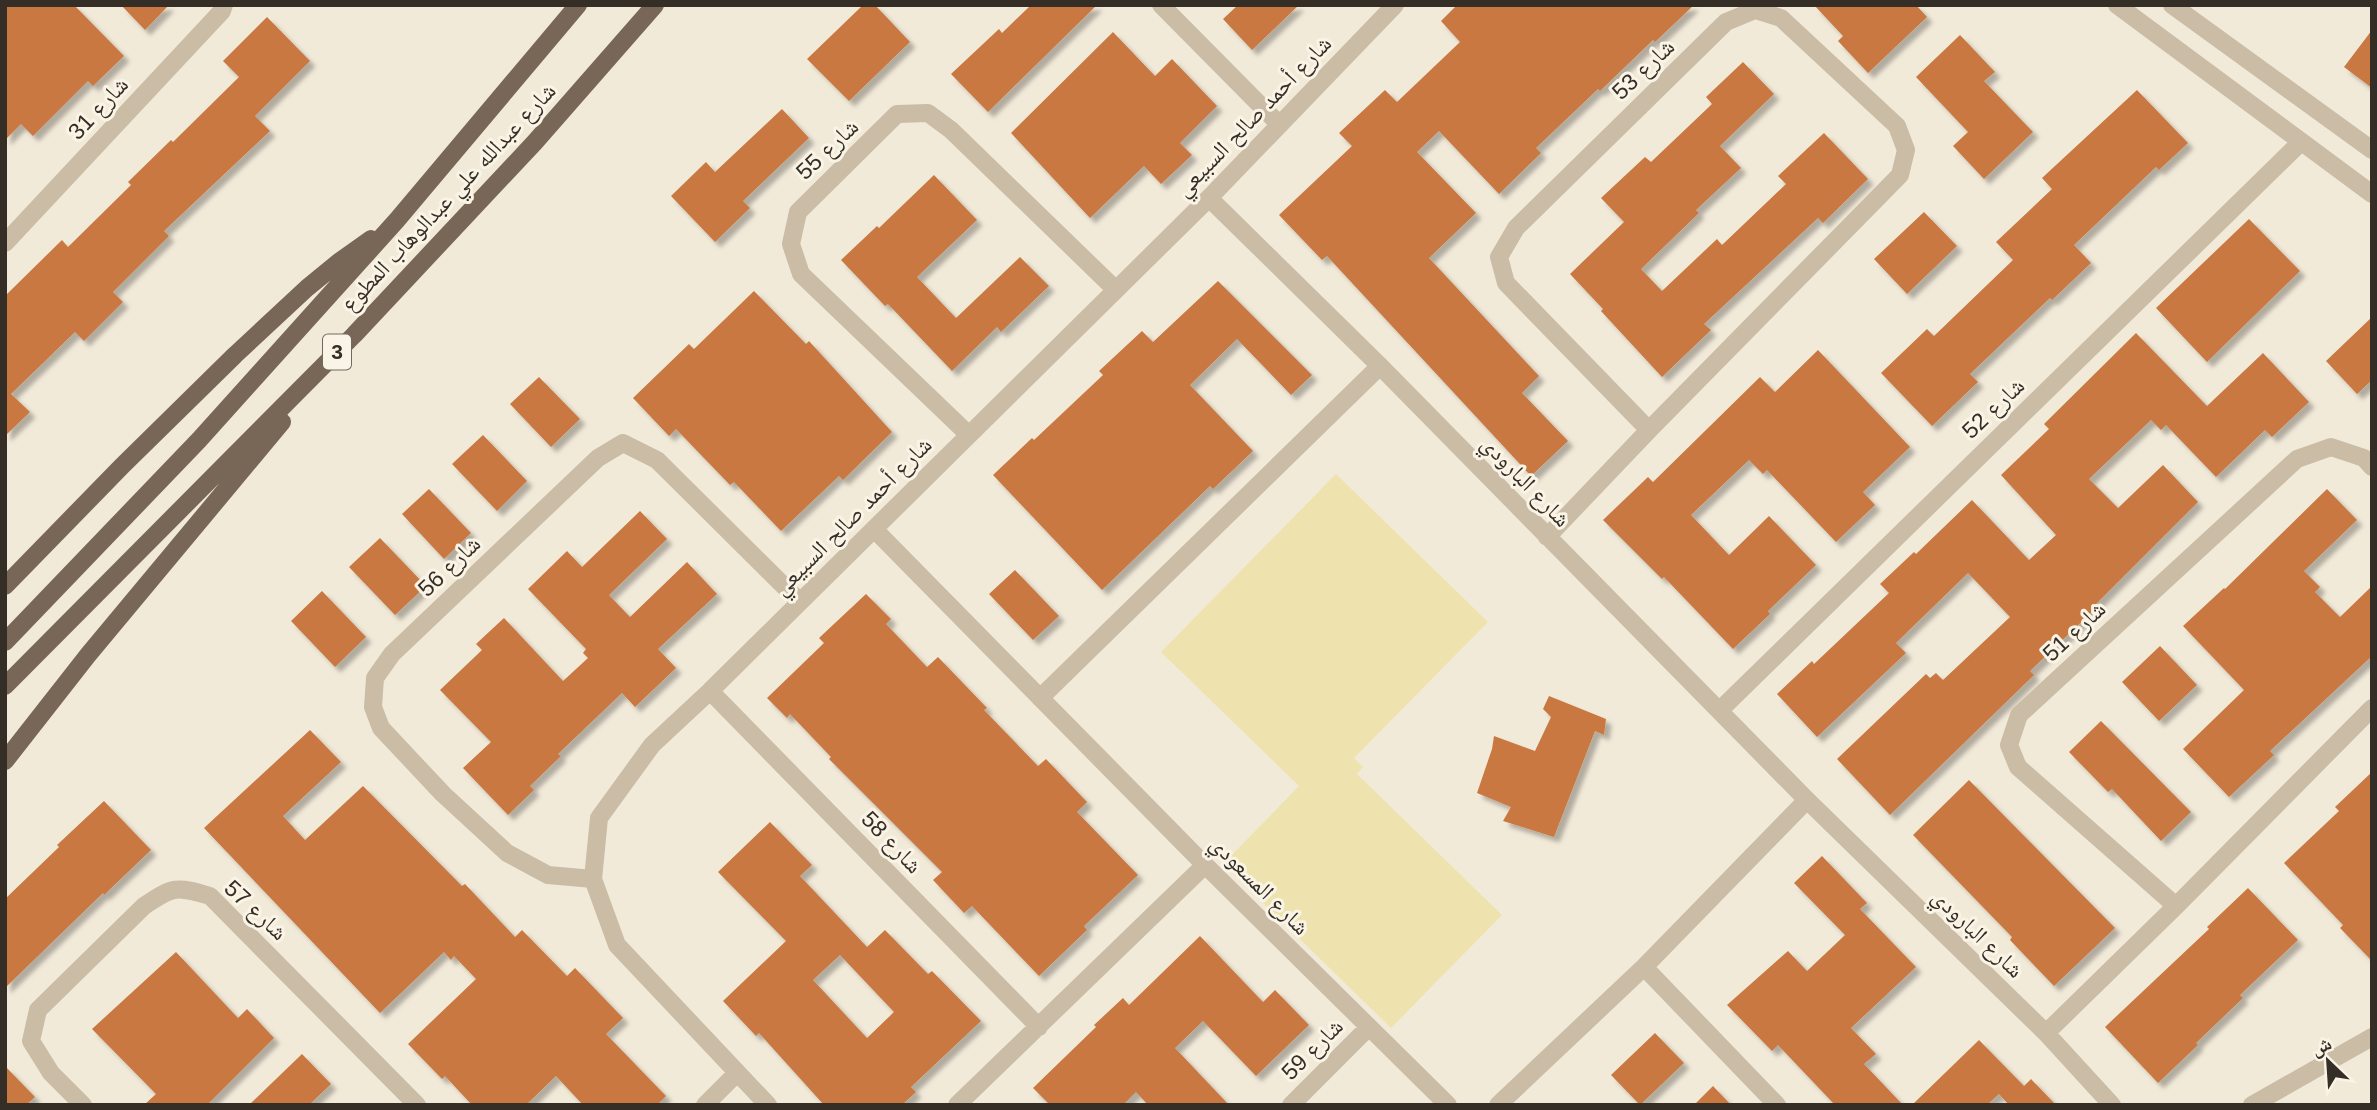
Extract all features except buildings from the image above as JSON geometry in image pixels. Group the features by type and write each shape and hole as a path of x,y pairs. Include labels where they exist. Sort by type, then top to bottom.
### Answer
{"main road":[{"name":"شارع عبدالله علي عبدالوهاب المطوع","path":"5,642 199,440 397,220 578,5"},
{"name":"شارع عبدالله علي عبدالوهاب المطوع","path":"5,686 354,335 535,142 655,5"},
{"path":"5,586 244,346 340,261 397,220"},
{"path":"5,761 88,656 354,335"}],"street":[{"name":"شارع 31","path":"5,243 222,12 224,5"},
{"path":"1161,5 1279,124"},
{"name":"شارع أحمد صالح السبيعي","path":"768,1105 617,946 593,879 599,818 652,745 710,691 1209,198 1395,5"},
{"path":"2117,5 2372,194"},
{"path":"2172,5 2372,150"},
{"name":"شارع 53","path":"1547,537 1900,175 1906,150 1897,126 1781,18 1755,10 1726,22 1516,228 1499,257 1506,283 1649,430"},
{"name":"شارع 55","path":"969,435 802,274 791,244 798,212 897,114 928,113 951,130 1115,289"},
{"name":"شارع 52","path":"1720,710 2301,142"},
{"name":"شارع البارودي","path":"1209,198 1380,366 1807,800 2046,1033 2112,1105"},
{"path":"1040,698 1380,366"},
{"name":"شارع 56","path":"593,879 548,875 507,853 443,794 382,728 373,707 376,678 392,654 598,458 623,443 657,460 800,602"},
{"name":"شارع 51","path":"2176,906 2018,767 2009,745 2019,715 2297,459 2331,447 2364,458 2372,467"},
{"name":"شارع المسعودي","path":"874,529 1205,865 1448,1105"},
{"name":"شارع 58","path":"710,691 1038,1027"},
{"path":"2046,1033 2372,708"},
{"path":"1498,1105 1644,967 1807,800"},
{"path":"957,1105 1205,865"},
{"name":"شارع 57","path":"83,1105 51,1073 32,1041 38,1010 144,906 163,892 183,888 210,896 416,1105"},
{"path":"1644,967 1777,1105"},
{"name":"شارع 59","path":"1291,1105 1368,1028"},
{"path":"2252,1105 2372,1037"},
{"path":"705,1105 736,1073"}],"sand":[{"path":"1336,474 1488,622 1354,758 1363,767 1357,774 1502,915 1391,1028 1223,864 1299,786 1161,652"}]}
